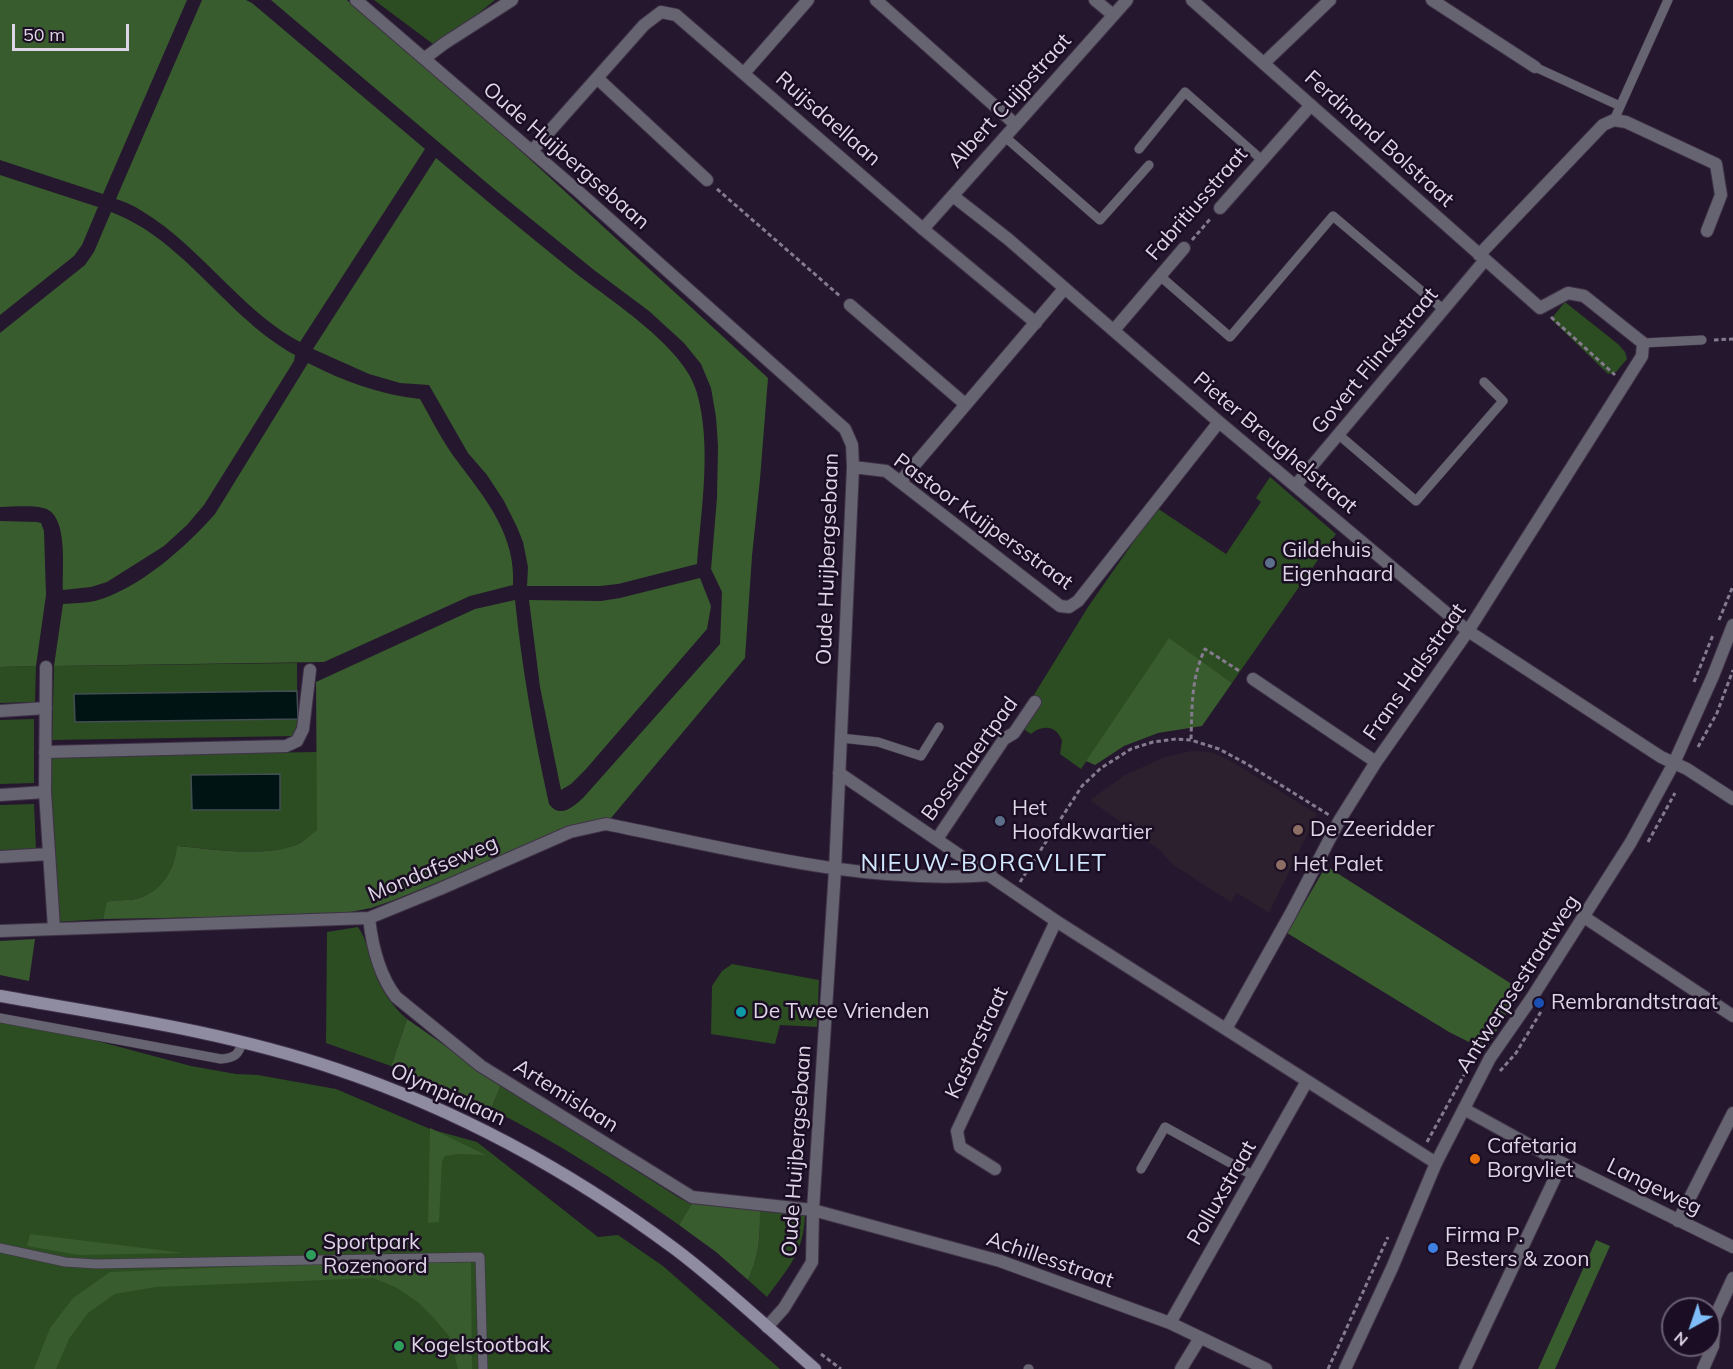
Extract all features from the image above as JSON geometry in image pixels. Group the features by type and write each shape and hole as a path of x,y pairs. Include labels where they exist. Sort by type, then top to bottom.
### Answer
{"main road":[{"name":"Olympialaan","path":"0,996 186,1029 242,1042 337,1069 399,1092 533,1156 613,1205 676,1250 815,1369"}],"street":[{"name":"Oude Huijbergsebaan","path":"356,0 532,151 844,429 852,446 853,467 835,870 813,1210 813,1262 783,1308 767,1327"},
{"path":"424,58 512,0"},
{"path":"745,72 808,0"},
{"path":"876,0 1015,124"},
{"path":"1095,0 1113,15"},
{"name":"Albert Cuijpstraat","path":"923,229 1127,0"},
{"name":"Ferdinand Bolstraat","path":"1192,0 1540,308"},
{"path":"1264,63 1330,0"},
{"path":"1432,0 1535,67"},
{"name":"Ruijsdaellaan","path":"532,151 644,25 661,12 676,15 745,72 923,229 1036,323"},
{"path":"597,78 707,180"},
{"name":"Fabritiusstraat","path":"1220,207 1311,105"},
{"path":"1614,120 1626,122 1716,164 1721,195 1707,231"},
{"name":"Govert Flinckstraat","path":"1295,486 1444,310 1482,257 1604,125 1614,120"},
{"name":"Pieter Breughelstraat","path":"953,196 1008,239 1219,422 1468,631 1661,757 1687,769 1733,799"},
{"name":"Fabritiusstraat","path":"1114,330 1184,248"},
{"path":"900,482 1064,289"},
{"path":"1540,308 1568,293 1584,296 1643,343"},
{"path":"850,305 965,404"},
{"name":"Frans Halsstraat","path":"1226,1029 1339,821 1376,762 1468,631 1642,357 1643,343"},
{"name":"Pastoor Kuijpersstraat","path":"853,467 886,471 1060,606 1069,607 1078,601 1219,422"},
{"name":"Antwerpsestraatweg","path":"1346,1369 1392,1268 1436,1162 1490,1058 1531,999 1631,842 1674,763 1733,625"},
{"path":"46,667 45,792 54,928"},
{"path":"45,752 286,746 297,741 303,729 310,670"},
{"path":"1253,679 1376,762"},
{"name":"Bosschaertpad","path":"937,839 1004,739 1014,733 1035,702"},
{"path":"0,711 46,708"},
{"path":"839,773 1056,921 1436,1162"},
{"path":"0,795 45,792"},
{"name":"Mondafseweg","path":"0,931 369,918 552,839 570,832 606,824 835,870"},
{"path":"0,857 49,854"},
{"path":"835,870 956,878 991,875"},
{"path":"1584,917 1733,1016"},
{"name":"Artemislaan","path":"369,918 371,934 386,984 396,998 481,1066 692,1197 813,1210"},
{"name":"Kastorstraat","path":"995,1169 960,1147 957,1131 1056,921"},
{"name":"Polluxstraat","path":"1170,1323 1307,1081"},
{"name":"Langeweg","path":"1464,1109 1562,1163 1733,1247"},
{"path":"1678,1221 1733,1113"},
{"path":"1465,1369 1562,1163"},
{"name":"Achillesstraat","path":"813,1210 1000,1261 1170,1323 1266,1369"},
{"path":"1703,1369 1713,1346 1715,1317 1733,1278"},
{"path":"1181,1369 1200,1338"}],"lane":[{"path":"1614,120 1668,0"},
{"path":"1535,67 1620,106"},
{"path":"1139,149 1185,92 1262,160"},
{"path":"1004,136 1100,220 1149,165"},
{"path":"1160,276 1230,337 1333,216 1444,310"},
{"path":"1643,343 1702,340"},
{"path":"1339,435 1416,501 1503,401 1484,382"},
{"path":"841,738 878,742 921,756 939,726"},
{"path":"0,1018 221,1059 233,1058 239,1052 242,1042"},
{"path":"1141,1169 1165,1127 1254,1176"},
{"path":"0,1248 65,1262 96,1264 480,1257 483,1369"}],"path":[{"path":"707,180 850,305"},
{"name":"Fabritiusstraat","path":"1184,248 1220,207"},
{"path":"1540,308 1624,384"},
{"path":"1702,340 1733,339"},
{"path":"1191,740 1194,679 1205,649 1253,679"},
{"path":"1646,847 1717,713 1733,670"},
{"path":"1014,891 1082,786 1101,768 1131,749 1153,742 1191,740 1219,750 1247,764 1339,821"},
{"name":"Antwerpsestraatweg","path":"1496,1080 1500,1071 1516,1053 1542,1010"}],"shaded area":[{"path":"297,691 298,719 75,722 74,694"},
{"path":"1191,751 1211,752 1229,760 1317,814 1269,913 1237,893 1231,902 1173,865 1160,850 1090,800 1125,775 1165,757"},
{"path":"280,774 280,810 192,810 191,775"}],"green space":[{"path":"0,0 187,0 103,194 0,160"},
{"path":"202,0 246,0 252,3 425,149 300,342 263,317 164,226 135,207 116,199"},
{"path":"271,0 347,0 473,107 768,378 745,658 606,824 508,854 371,908 335,915 103,919 107,902 136,899 153,891 170,871 177,846 255,852 270,851 298,844 317,830 316,682 475,609 515,600 538,753 549,804 558,811 566,810 583,798 720,644 722,592 711,569 717,498 718,446 711,388 701,364 684,343 649,311 494,189"},
{"path":"374,0 495,0 437,47"},
{"path":"436,158 552,254 642,324 677,358 690,375 697,393 701,414 705,456 697,564 618,584 527,586 528,567 523,542 517,527 487,475 468,453 429,385 400,383 369,374 313,349"},
{"path":"0,175 98,207 82,245 74,256 0,315"},
{"path":"111,212 137,224 161,241 248,321 295,355 294,361 204,505 187,525 164,546 107,582 91,587 63,590 62,543 57,520 51,512 38,507 0,507 0,333 85,265 94,252"},
{"path":"1565,302 1625,352 1627,359 1616,372 1608,374 1551,319"},
{"path":"308,363 362,386 420,399 447,447 497,519 510,550 513,585 470,596 324,662 54,666 63,604 95,601 128,587 161,565 190,540 215,514"},
{"path":"1270,477 1336,534 1232,683 1169,639 1081,769 1060,754 1062,741 1057,732 1045,728 1031,734 1016,724 1088,607 1157,508 1226,554 1261,502 1256,498"},
{"path":"0,521 37,522 41,523 44,531 46,595 36,666 0,667"},
{"path":"700,578 711,606 707,629 586,769 571,784 561,790 540,687 529,600 601,601"},
{"path":"1169,638 1232,683 1202,726 1158,733 1124,746 1095,765 1086,761"},
{"path":"297,663 297,691 74,695 76,722 298,719 298,736 52,740 54,666"},
{"path":"36,666 35,702 0,703 0,667"},
{"path":"34,719 34,783 0,784 0,720"},
{"path":"317,752 318,830 298,844 271,851 255,852 178,846 170,871 153,891 136,899 108,902 103,919 58,922 52,810 52,756","holes":["280,774 279,810 192,810 192,775"]},
{"path":"34,804 36,850 0,851 0,805"},
{"path":"1326,866 1521,990 1485,1050 1449,1032 1287,933"},
{"path":"358,927 366,943 380,985 392,1004 407,1019 391,1066 326,1043 327,932"},
{"path":"35,939 29,981 0,975 0,941"},
{"path":"732,964 819,980 817,1027 780,1025 775,1044 711,1034 712,986 722,971"},
{"name":"Sportpark Rozenoord","path":"0,1015 191,1066 336,1089 430,1129 477,1142 598,1237 618,1235 663,1266 780,1369 0,1369"},
{"path":"407,1019 501,1085 491,1109 463,1094 391,1066"},
{"path":"501,1085 681,1199 692,1203 679,1225 587,1163 491,1109"},
{"path":"430,1128 486,1155 445,1156 442,1161 439,1222 428,1223"},
{"path":"692,1203 760,1208 758,1245 748,1280 716,1252 679,1225"},
{"path":"760,1208 805,1214 802,1239 794,1259 767,1297 748,1280 758,1245"},
{"path":"30,1234 184,1253 79,1255 27,1246"},
{"path":"1596,1240 1610,1246 1555,1369 1538,1369"},
{"path":"471,1262 472,1369 458,1369 450,1337 419,1303 397,1288 373,1278 156,1287 115,1294 88,1313 69,1339 56,1369 34,1369 50,1328 73,1298 110,1272 281,1265"}],"place":[{"name":"Gildehuis Eigenhaard","path":"1270,563"},
{"name":"Het Hoofdkwartier","path":"1000,821"},
{"name":"De Zeeridder","path":"1298,830"},
{"name":"Het Palet","path":"1281,865"},
{"name":"Rembrandtstraat","path":"1539,1003"},
{"name":"De Twee Vrienden","path":"741,1012"},
{"name":"Cafetaria Borgvliet","path":"1475,1159"},
{"name":"Firma P. Besters & zoon","path":"1433,1248"},
{"name":"Sportpark Rozenoord","path":"311,1255"},
{"name":"Kogelstootbak","path":"399,1346"}],"district":[{"name":"NIEUW-BORGVLIET","path":"984,864"}]}
